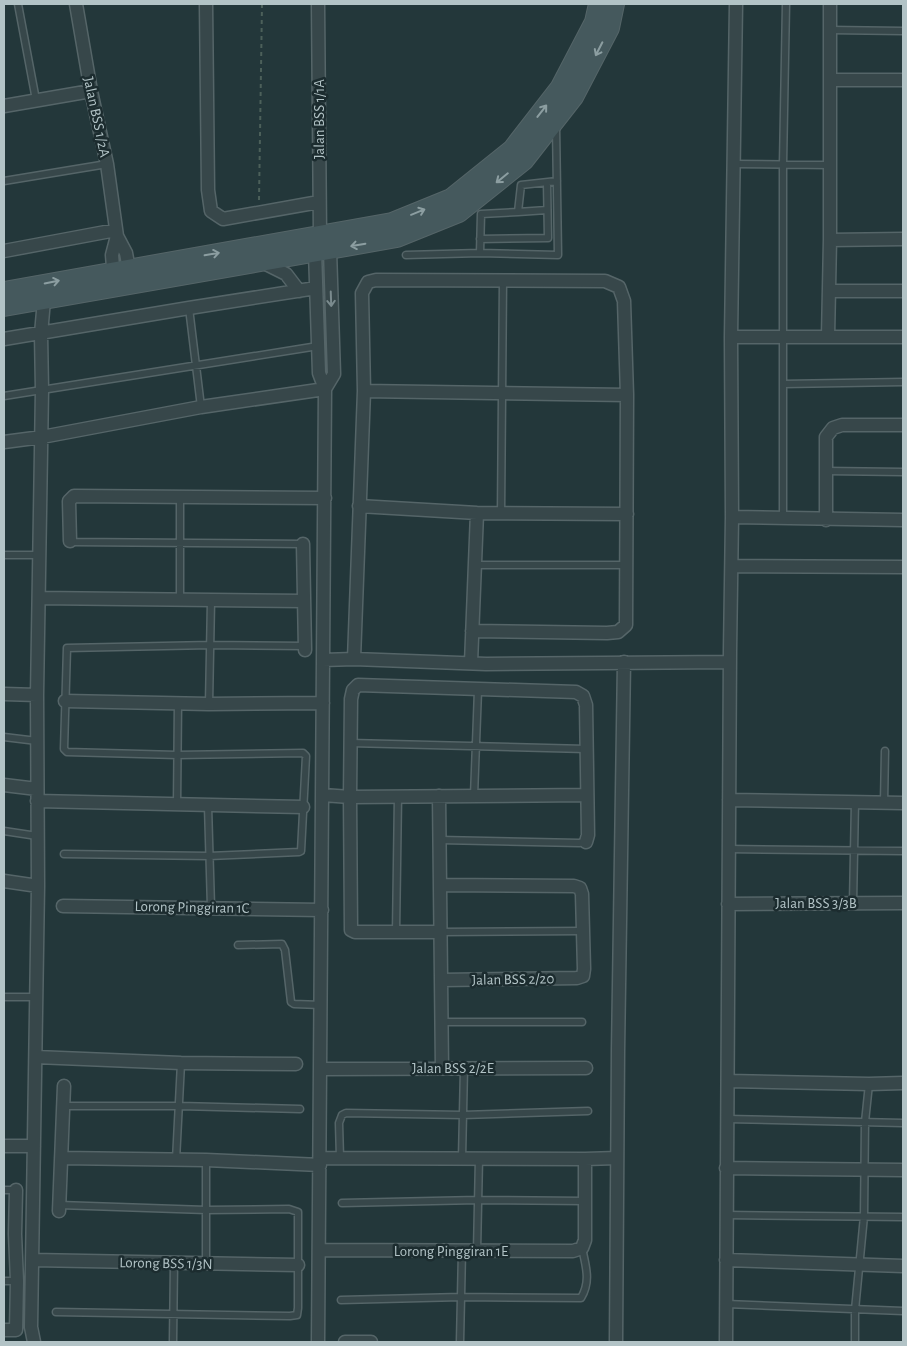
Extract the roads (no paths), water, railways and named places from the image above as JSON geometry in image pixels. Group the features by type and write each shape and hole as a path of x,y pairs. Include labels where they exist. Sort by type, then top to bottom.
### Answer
{"street":[{"name":"Jalan BSS 1/2A","path":"76,4 91,91 107,164 117,233"},
{"path":"206,4 208,190 211,212 223,219 319,202"},
{"name":"Jalan BSS 1/1A","path":"318,4 320,235"},
{"path":"4,307 44,300 122,278 320,235 392,222 451,198 512,149 560,87 594,22 598,4"},
{"path":"4,291 262,262 397,238 459,213 524,161 574,97 610,28 615,4"},
{"path":"726,1342 728,850 732,566 731,337 736,4"},
{"path":"828,336 830,4"},
{"path":"830,80 903,80"},
{"path":"4,106 91,91"},
{"path":"4,251 117,233 112,254 122,278"},
{"path":"320,235 334,374 326,389"},
{"path":"830,240 903,239"},
{"path":"318,1342 326,389 319,373 316,288 322,251"},
{"path":"262,262 286,274 299,291"},
{"path":"354,659 364,391 362,293 368,282 376,280 605,281 619,287 624,301 627,395 626,625 618,632 607,633 472,631"},
{"path":"4,339 316,288"},
{"path":"829,291 903,291"},
{"path":"34,1342 32,1327 38,886 37,695 42,437 41,334 44,300"},
{"path":"731,337 903,337"},
{"path":"4,442 42,437 201,407 326,389"},
{"path":"364,391 627,395"},
{"path":"826,520 826,437 833,428 842,425 903,425"},
{"path":"70,541 69,501 71,497 325,498"},
{"path":"359,506 501,514 627,514"},
{"path":"471,663 477,513"},
{"path":"732,517 903,520"},
{"path":"303,544 305,648"},
{"path":"732,566 903,567"},
{"path":"40,598 304,601"},
{"path":"323,660 354,659 471,663 730,662"},
{"path":"616,1342 624,662"},
{"path":"441,932 396,933 355,932 351,930 351,699 353,690 358,685 576,692 583,696 586,705 588,835 586,842"},
{"path":"4,694 37,695"},
{"path":"65,702 323,703"},
{"path":"4,785 37,795 177,806 303,808"},
{"path":"322,795 350,797 587,795"},
{"path":"439,796 443,1022 442,1069"},
{"path":"729,800 903,803"},
{"path":"4,881 38,886"},
{"path":"440,885 574,886 580,888 582,894 583,931"},
{"name":"Jalan BSS 3/3B","path":"728,904 903,903"},
{"name":"Lorong Pinggiran 1C","path":"63,906 322,910"},
{"name":"Jalan BSS 2/20","path":"442,980 577,978 583,976 583,931"},
{"path":"36,1057 181,1063 296,1064"},
{"name":"Jalan BSS 2/2E","path":"320,1069 586,1068"},
{"path":"728,1081 903,1083"},
{"path":"59,1208 64,1086"},
{"path":"4,1146 34,1146"},
{"path":"61,1158 320,1161 340,1158 617,1158"},
{"path":"582,1248 585,1240 585,1159"},
{"path":"726,1168 903,1170"},
{"path":"10,1190 9,1234 17,1280 12,1334"},
{"path":"9,1234 34,1234"},
{"name":"Lorong Pinggiran 1E","path":"319,1250 573,1251 582,1248"},
{"name":"Lorong BSS 1/3N","path":"33,1260 298,1265"},
{"path":"726,1260 903,1266"},
{"path":"345,1342 371,1342"}],"lane":[{"path":"18,4 36,100"},
{"path":"783,519 783,164 786,4"},
{"path":"830,30 903,31"},
{"path":"406,255 558,256 556,120"},
{"path":"4,181 107,164"},
{"path":"733,164 829,165"},
{"path":"518,212 521,185 558,181"},
{"path":"480,239 548,238 547,183"},
{"path":"480,254 481,214 547,210"},
{"path":"501,514 503,280"},
{"path":"188,308 201,407"},
{"path":"4,396 318,346"},
{"path":"783,384 903,382"},
{"path":"826,472 903,472"},
{"path":"180,497 180,600"},
{"path":"70,541 180,544 303,544"},
{"path":"4,555 40,555"},
{"path":"475,565 627,565"},
{"path":"209,704 211,601"},
{"path":"64,854 209,856 299,852 301,851 306,756 303,753 178,754 67,752 64,749 67,648 211,645 305,648"},
{"path":"474,796 478,690"},
{"path":"177,806 178,703"},
{"path":"4,737 37,740"},
{"path":"350,743 586,749"},
{"path":"884,803 885,752"},
{"path":"396,933 398,796"},
{"path":"853,903 855,802"},
{"path":"208,806 211,907"},
{"path":"4,831 37,836"},
{"path":"440,840 586,842"},
{"path":"728,850 903,851"},
{"path":"441,932 583,931"},
{"path":"238,945 282,944 285,950 291,1002 294,1004 321,1005"},
{"path":"4,997 35,997"},
{"path":"443,1022 582,1022"},
{"path":"176,1160 181,1063"},
{"path":"462,1158 464,1068"},
{"path":"855,1342 855,1310 864,1216 865,1122 869,1084"},
{"path":"64,1106 180,1106 300,1110"},
{"path":"340,1158 339,1123 342,1116 346,1113 463,1115 588,1111"},
{"path":"727,1119 903,1123"},
{"path":"477,1251 479,1158"},
{"path":"206,1160 206,1263"},
{"path":"342,1203 478,1200 584,1201"},
{"path":"56,1312 290,1316 297,1315 298,1308 298,1212 289,1210 59,1208"},
{"path":"726,1215 903,1217"},
{"path":"341,1300 461,1297 581,1298 587,1288 587,1273 582,1248"},
{"path":"460,1342 462,1251"},
{"path":"173,1342 174,1264"},
{"path":"4,1281 17,1280"},
{"path":"726,1304 855,1310 903,1310"}]}
